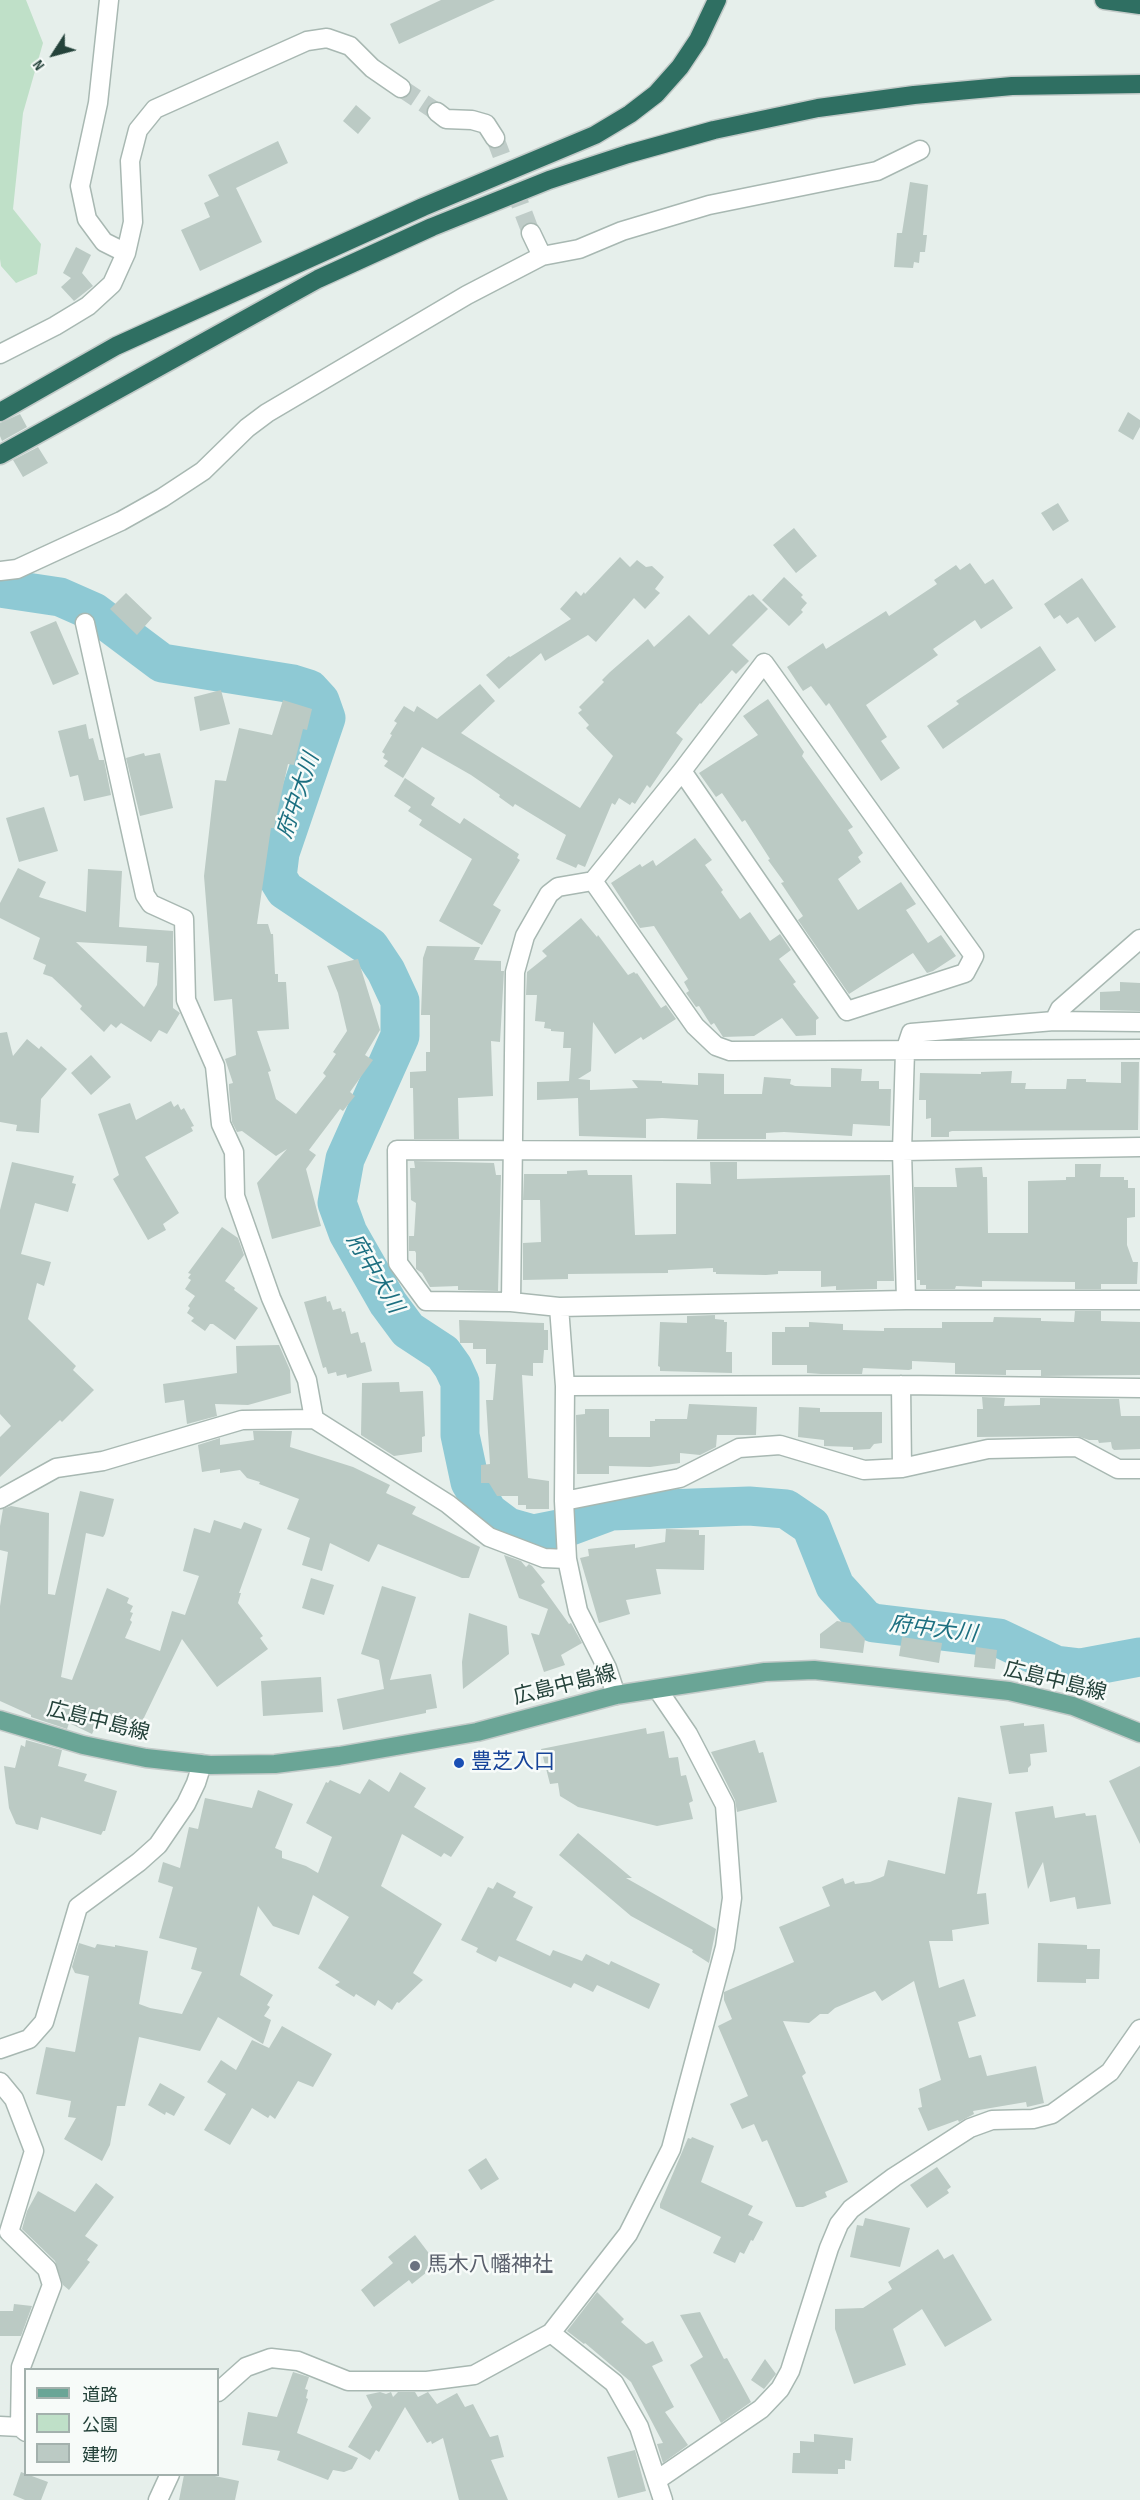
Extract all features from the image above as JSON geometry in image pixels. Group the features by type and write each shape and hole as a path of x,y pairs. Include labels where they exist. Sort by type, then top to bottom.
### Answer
{"highway":[{"path":"1104,0 1140,5"},
{"path":"0,412 116,346 423,207 595,135 630,114 656,94 680,67 698,40 714,5"},
{"path":"0,455 318,279 453,218 549,180 617,157 714,130 818,108 914,95 1012,86 1140,84"}],"main road":[{"name":"広島中島線","path":"0,1720 114,1752 202,1764 275,1764 339,1756 477,1732 616,1695 765,1672 838,1672 1009,1691 1042,1697 1104,1717 1140,1733"}],"street":[{"path":"109,0 98,103 80,186 87,219 104,242 126,253"},
{"path":"0,354 88,306 112,284 126,253 133,222 130,161 138,130 155,109 307,41 327,38 350,46 372,68 402,88"},
{"path":"437,112 446,119 472,120 486,124 495,138"},
{"path":"0,571 17,568 121,520 162,498 203,471 247,428 267,413 467,296 542,255 579,249 622,231 709,205 877,171 920,150"},
{"path":"531,233 542,255"},
{"path":"85,622 145,895 151,904 184,919 186,1000 215,1066 221,1124 234,1152 236,1196 271,1298 307,1380 314,1419"},
{"path":"511,1302 515,972 525,936 549,894 558,887 593,881 682,771 764,663 974,956 965,973 847,1011 682,771"},
{"path":"593,881 695,1026 716,1046 730,1051 1140,1049"},
{"path":"1054,1022 1060,1009 1140,939"},
{"path":"906,1300 902,1151 905,1051 911,1033 1054,1022 1140,1022"},
{"path":"1140,1147 902,1151 398,1150 398,1263 426,1301 511,1302 560,1307 906,1300 1140,1300"},
{"path":"560,1307 565,1386 564,1507 567,1550 578,1611 607,1668 616,1695"},
{"path":"565,1386 902,1385 1140,1388"},
{"path":"902,1385 902,1468"},
{"path":"0,1499 56,1468 103,1461 242,1420 314,1419 448,1504 489,1537 544,1558 567,1550"},
{"path":"564,1507 680,1478 739,1448 780,1445 864,1470 902,1468 988,1449 1077,1447 1118,1469 1140,1468"},
{"path":"219,2391 246,2367 271,2358 298,2361 348,2381 427,2381 474,2375 551,2333 628,2234 671,2149 725,1947 732,1873 725,1805 688,1734 658,1690"},
{"path":"0,2049 29,2039 44,2022 78,1907 158,1845 186,1804 196,1784 202,1764"},
{"path":"657,2480 761,2409 780,2389 790,2371 829,2248 839,2224 851,2209 894,2177 970,2128 992,2120 1033,2119 1052,2114 1110,2072 1140,2029"},
{"path":"0,2082 14,2099 34,2151 9,2232 47,2269 52,2285 21,2367 23,2430 0,2426"},
{"path":"551,2333 614,2383 639,2427 663,2500"},
{"path":"158,2500 170,2476"}],"green space":[{"path":"0,0 26,0 43,43 23,113 13,209 41,244 37,274 16,283 1,266 0,259"}],"building":[{"path":"441,0 495,0 399,44 390,24"},
{"path":"356,105 371,118 358,134 343,121"},
{"path":"278,141 288,163 236,188 262,242 200,271 181,230 210,217 204,203 219,196 208,175"},
{"path":"910,182 928,185 923,235 927,235 925,252 920,252 919,263 914,262 913,268 894,267 897,233 902,233"},
{"path":"76,247 91,255 82,273 93,286 74,301 61,287 71,278 63,273"},
{"path":"1128,412 1140,420 1140,427 1133,440 1118,431"},
{"path":"20,414 27,427 2,441 0,423"},
{"path":"38,447 48,463 23,477 13,460"},
{"path":"1058,503 1069,521 1053,531 1041,513"},
{"path":"794,528 817,556 796,573 773,545"},
{"path":"620,557 630,567 637,560 646,567 652,566 664,577 655,589 660,593 645,609 634,598 596,642 588,635 545,661 541,653 499,689 486,675 509,656 571,619 560,609 576,591 581,596 584,592 585,594"},
{"path":"970,563 985,584 993,579 1013,608 981,629 975,620 933,649 938,655 866,705 887,737 881,741 900,768 881,781 829,703 826,706 811,686 803,691 787,667 823,643 826,649 886,611 889,616 937,584 934,580 956,565 960,570"},
{"path":"784,577 803,595 801,597 807,603 801,610 803,612 789,626 762,600"},
{"path":"1082,578 1116,627 1095,642 1078,617 1067,624 1060,615 1054,619 1044,604"},
{"path":"126,593 152,618 137,635 110,609"},
{"path":"753,594 768,609 732,645 749,661 736,674 732,670 700,703 676,733 683,739 650,788 647,785 635,804 632,802 630,805 619,798 615,805 612,803 585,867 578,864 576,868 556,859 566,835 515,804 513,807 471,775 422,747 403,778 384,766 388,761 383,758 385,754 382,752 397,723 394,721 404,706 414,712 417,706 437,719 480,684 495,701 461,733 580,808 613,756 586,728 589,725 578,713 582,710 579,707 604,682 602,680 610,672 648,639 654,647 689,615 709,635 749,595"},
{"path":"56,621 79,674 53,685 30,632"},
{"path":"1040,646 1056,670 943,749 927,726 959,704 956,701"},
{"path":"221,690 230,724 200,731 194,697"},
{"path":"768,699 804,752 802,756 853,827 848,830 863,853 858,857 861,862 838,879 858,910 901,882 916,904 906,910 928,943 941,935 956,956 927,973 913,953 849,994 798,920 803,916 745,820 742,822 722,793 716,797 699,773 758,735 743,716"},
{"path":"283,700 312,709 307,730 303,729 294,765 288,764 274,828 271,828 257,924 268,924 273,934 275,974 278,974 278,982 286,982 289,1029 257,1031 271,1071 268,1072 276,1099 296,1114 326,1076 323,1073 336,1054 333,1052 347,1031 338,993 327,966 358,959 380,1030 365,1055 373,1060 350,1092 355,1096 343,1111 340,1109 309,1150 316,1155 306,1169 321,1226 272,1239 257,1183 287,1149 276,1156 242,1131 237,1132 232,1122 229,1084 233,1083 225,1059 236,1055 232,999 214,1001 204,876 215,780 226,781 239,728 272,735"},
{"path":"86,724 89,739 93,738 99,760 104,760 111,795 84,801 78,775 70,777 58,731"},
{"path":"144,753 145,756 160,753 173,808 140,816 126,758"},
{"path":"405,778 435,798 431,805 460,824 464,818 519,854 517,858 520,860 493,905 501,910 482,945 439,921 472,859 419,825 422,820 408,811 411,807 394,796"},
{"path":"44,807 58,851 19,862 6,818"},
{"path":"695,838 712,860 705,865 740,919 750,912 770,941 780,934 791,950 779,959 796,982 793,984 819,1018 816,1020 816,1035 796,1036 782,1018 754,1036 723,1037 714,1023 711,1025 699,1006 696,1007 686,993 689,991 684,982 688,979 654,926 640,928 611,883 640,864 642,867 653,860 656,866"},
{"path":"18,868 46,882 39,897 86,912 88,869 122,871 119,927 173,931 173,1008 180,1013 167,1034 159,1030 151,1042 121,1023 116,1028 111,1024 104,1032 80,1009 82,1006 70,994 52,977 43,974 46,965 33,959 40,938 0,918 0,903","holes":["76,942 147,946 146,962 159,963 157,985 144,1007"]},
{"path":"581,918 597,937 598,935 628,975 637,973 661,1008 666,1005 676,1019 643,1040 641,1037 615,1054 593,1022 591,1071 578,1079 590,1080 590,1090 638,1088 632,1080 698,1085 698,1073 724,1074 724,1094 762,1094 764,1077 791,1079 790,1084 795,1086 831,1087 831,1068 862,1069 861,1081 879,1081 879,1089 891,1089 890,1126 853,1124 852,1136 784,1132 766,1133 766,1139 697,1139 698,1120 662,1118 646,1119 646,1138 579,1136 578,1098 537,1100 537,1082 569,1081 571,1048 563,1048 564,1032 551,1031 551,1029 544,1028 545,1022 535,1021 537,995 526,995 527,972 547,956 542,951"},
{"path":"427,946 480,947 474,960 501,961 501,971 504,971 500,1042 491,1041 493,1096 458,1098 459,1139 414,1139 413,1088 410,1088 410,1072 426,1071 426,1052 430,1052 430,1015 421,1015 423,958"},
{"path":"1120,982 1140,983 1140,1011 1100,1010 1100,992 1120,991"},
{"path":"7,1032 13,1056 27,1039 39,1049 41,1046 67,1069 41,1099 39,1133 16,1131 17,1125 0,1122 0,1033"},
{"path":"91,1055 111,1077 91,1095 71,1073"},
{"path":"1121,1062 1139,1062 1138,1130 952,1131 949,1132 949,1137 931,1137 931,1118 926,1119 926,1100 919,1100 920,1073 981,1074 981,1072 1012,1071 1011,1083 1026,1083 1025,1089 1066,1089 1067,1079 1121,1083"},
{"path":"171,1101 174,1107 178,1104 181,1110 184,1108 194,1126 191,1127 193,1131 145,1157 179,1213 163,1224 166,1230 148,1240 113,1179 119,1175 98,1114 130,1103 136,1120"},
{"path":"414,1161 494,1163 496,1175 501,1175 498,1291 458,1290 458,1286 430,1287 422,1273 416,1269 416,1253 409,1251 409,1236 414,1236 416,1203 411,1200 410,1168 415,1168"},
{"path":"12,1162 74,1176 72,1183 76,1184 68,1212 35,1203 21,1254 51,1262 44,1286 37,1283 28,1319 76,1366 73,1370 94,1390 0,1477 0,1437 11,1426 0,1414 0,1210"},
{"path":"710,1162 737,1162 737,1179 890,1175 894,1281 877,1281 877,1289 836,1290 836,1286 821,1287 821,1271 778,1271 778,1274 766,1275 716,1274 713,1268 668,1270 668,1273 568,1274 568,1279 523,1280 523,1243 541,1242 540,1200 523,1200 524,1174 567,1174 567,1171 587,1170 588,1175 632,1175 635,1235 676,1234 676,1183 711,1184"},
{"path":"1075,1164 1101,1164 1100,1177 1124,1177 1124,1180 1128,1180 1128,1188 1135,1188 1135,1217 1127,1218 1127,1245 1133,1262 1138,1262 1137,1284 1101,1284 1101,1289 1075,1289 1075,1282 982,1281 982,1287 956,1286 955,1289 926,1289 926,1285 920,1285 920,1280 917,1280 914,1187 957,1187 955,1168 982,1167 983,1177 987,1177 988,1233 1028,1233 1028,1181 1066,1180 1066,1177 1075,1177"},
{"path":"222,1227 238,1238 244,1255 225,1281 258,1308 235,1340 213,1324 210,1324 205,1331 191,1321 194,1318 187,1313 190,1308 188,1306 195,1296 185,1289 191,1280 188,1278 191,1274 188,1273"},
{"path":"326,1296 333,1310 341,1308 342,1312 345,1311 351,1334 358,1332 361,1343 365,1342 372,1371 347,1378 346,1374 337,1376 336,1372 328,1374 326,1367 323,1368 304,1302"},
{"path":"1075,1311 1101,1311 1101,1321 1140,1322 1140,1375 1041,1376 1041,1370 1006,1370 1006,1375 955,1374 955,1363 912,1361 912,1369 909,1370 863,1368 862,1374 807,1373 807,1365 772,1365 772,1332 785,1332 785,1327 809,1327 809,1322 843,1324 843,1330 884,1331 884,1328 942,1328 942,1322 993,1322 994,1317 1041,1318 1041,1321 1074,1322"},
{"path":"715,1315 715,1319 727,1322 726,1352 732,1352 732,1373 660,1371 658,1366 660,1322 687,1323 687,1316"},
{"path":"459,1320 544,1323 544,1330 548,1330 548,1350 544,1350 543,1363 533,1363 533,1376 522,1375 528,1478 549,1481 549,1509 526,1509 526,1505 518,1505 518,1496 497,1496 489,1483 481,1483 481,1465 490,1464 486,1400 493,1400 496,1364 486,1364 486,1349 473,1349 473,1343 460,1343"},
{"path":"279,1345 290,1370 291,1393 248,1405 215,1404 217,1416 187,1424 184,1400 165,1403 163,1384 237,1373 236,1346"},
{"path":"399,1382 400,1392 423,1391 425,1436 422,1437 422,1452 394,1456 361,1435 362,1383"},
{"path":"982,1397 1005,1398 1004,1406 1040,1405 1040,1398 1119,1399 1121,1416 1140,1416 1140,1449 1114,1450 1111,1442 1099,1443 1098,1440 1077,1436 977,1437 977,1409 983,1409"},
{"path":"689,1404 757,1407 756,1435 717,1435 716,1447 700,1455 680,1453 680,1463 650,1467 609,1466 609,1474 577,1474 576,1415 585,1414 585,1409 609,1409 609,1437 650,1437 650,1421 687,1419"},
{"path":"799,1407 820,1408 820,1412 882,1412 882,1443 874,1444 870,1449 853,1450 853,1447 824,1446 824,1440 798,1437"},
{"path":"253,1431 292,1431 290,1447 353,1467 390,1485 386,1493 416,1507 412,1514 480,1547 469,1578 462,1578 378,1544 369,1562 330,1543 322,1571 302,1565 310,1538 287,1529 299,1499 259,1484 260,1482 247,1478 240,1470 220,1473 220,1469 202,1472 198,1445 220,1438 220,1445 254,1440"},
{"path":"80,1491 114,1499 103,1537 86,1533 61,1677 72,1680 107,1588 129,1598 127,1603 133,1606 130,1612 133,1613 130,1620 132,1622 125,1638 160,1651 172,1611 185,1615 199,1576 183,1571 194,1528 210,1533 214,1520 241,1529 244,1522 262,1529 239,1593 241,1593 238,1603 263,1636 260,1638 268,1649 217,1687 182,1639 139,1728 102,1712 92,1734 69,1723 67,1729 31,1717 0,1701 0,1606 8,1552 0,1550 3,1509 11,1506 49,1513 48,1594 55,1595"},
{"path":"666,1529 699,1530 699,1535 705,1535 704,1570 656,1569 661,1594 626,1600 630,1614 599,1623 580,1558 589,1556 588,1549 635,1544 635,1548 665,1542"},
{"path":"504,1555 521,1561 526,1567 529,1564 532,1566 545,1582 541,1585 569,1624 571,1623 582,1643 561,1655 565,1665 544,1672 531,1633 539,1635 548,1609 519,1598"},
{"path":"311,1578 334,1585 324,1615 302,1608"},
{"path":"382,1586 416,1597 390,1680 431,1674 437,1708 426,1710 426,1713 343,1730 337,1699 384,1689 379,1660 361,1654"},
{"path":"469,1613 507,1626 509,1654 463,1689 462,1662"},
{"path":"837,1621 850,1623 865,1639 863,1653 820,1648 820,1634"},
{"path":"902,1637 942,1643 939,1663 899,1656"},
{"path":"976,1647 997,1650 995,1669 974,1667"},
{"path":"321,1677 323,1712 263,1716 261,1681"},
{"path":"1024,1723 1024,1726 1044,1724 1047,1752 1030,1754 1031,1765 1028,1772 1009,1774 1000,1726"},
{"path":"646,1728 647,1734 664,1731 669,1758 678,1757 681,1776 686,1775 693,1801 689,1803 693,1819 657,1826 578,1807 560,1796 558,1783 550,1784 541,1749"},
{"path":"26,1740 62,1750 58,1766 87,1774 84,1781 117,1791 105,1831 101,1835 41,1817 38,1830 16,1824 9,1808 4,1766 15,1768 21,1745 25,1747"},
{"path":"755,1740 759,1753 763,1752 777,1802 737,1812 735,1800 711,1752"},
{"path":"1140,1766 1140,1844 1109,1781"},
{"path":"400,1772 426,1788 414,1807 464,1837 451,1857 444,1853 441,1857 402,1834 381,1886 442,1924 413,1973 423,1980 399,2003 397,2002 392,2010 378,2000 375,2006 356,1994 354,1997 335,1985 340,1982 318,1968 349,1917 313,1895 299,1935 273,1926 258,1906 240,1975 273,1995 267,2005 270,2007 264,2016 271,2020 263,2044 218,2017 200,2051 139,2037 125,2106 117,2106 110,2145 102,2161 64,2139 76,2118 68,2117 71,2101 36,2094 46,2047 75,2052 89,1976 75,1973 72,1967 79,1943 95,1948 97,1944 115,1947 115,1945 148,1951 139,2004 150,2008 182,2014 202,1972 191,1969 197,1948 159,1938 173,1887 158,1882 163,1862 180,1868 189,1827 198,1829 205,1798 252,1808 258,1790 293,1804 275,1848 282,1851 282,1858 306,1866 318,1873 332,1837 306,1823 326,1782 330,1780 360,1794 369,1779 389,1792"},
{"path":"958,1797 992,1803 977,1894 986,1893 989,1924 952,1930 953,1941 929,1941 939,1988 964,1979 976,2016 958,2022 969,2058 981,2055 987,2076 1036,2066 1044,2103 1027,2107 1026,2102 973,2111 974,2114 959,2122 958,2120 928,2131 918,2108 922,2107 919,2089 941,2080 914,1981 882,2001 875,1991 835,2008 828,2014 820,2014 809,2023 783,2021 806,2073 802,2076 848,2182 825,2192 827,2197 803,2207 796,2207 767,2140 762,2142 754,2124 742,2129 730,2104 748,2096 718,2026 732,2019 724,2000 724,1992 794,1962 779,1927 830,1906 822,1887 843,1878 845,1884 854,1881 855,1884 870,1882 884,1876 888,1860 945,1874"},
{"path":"1053,1806 1055,1818 1085,1813 1086,1816 1096,1815 1111,1904 1077,1909 1075,1897 1050,1902 1043,1862 1028,1889 1015,1812"},
{"path":"578,1833 632,1878 626,1878 716,1929 709,1963 692,1952 693,1950 631,1916 559,1855"},
{"path":"497,1882 516,1892 513,1897 533,1907 516,1940 550,1956 553,1950 582,1961 586,1954 609,1965 611,1961 660,1984 649,2009 597,1985 593,1992 574,1983 571,1988 499,1956 496,1962 476,1952 478,1948 461,1940 488,1887 493,1889"},
{"path":"1038,1943 1087,1945 1087,1949 1100,1949 1099,1979 1086,1979 1086,1983 1037,1982"},
{"path":"282,2026 332,2054 313,2087 298,2081 275,2119 270,2115 268,2118 252,2108 230,2145 204,2130 226,2094 207,2082 221,2060 236,2070 252,2040 269,2048"},
{"path":"160,2083 185,2097 174,2116 166,2112 165,2115 148,2105"},
{"path":"692,2137 714,2146 701,2182 753,2206 748,2215 763,2222 753,2241 751,2240 744,2254 740,2252 735,2263 713,2253 721,2237 660,2208 688,2138"},
{"path":"486,2158 499,2179 481,2190 468,2170"},
{"path":"937,2167 951,2187 947,2190 949,2193 927,2208 910,2185"},
{"path":"96,2183 114,2197 85,2236 98,2245 87,2260 90,2262 69,2290 63,2285 55,2261 22,2229 27,2211 38,2191 75,2212"},
{"path":"865,2218 910,2228 900,2267 850,2257 857,2225 863,2226"},
{"path":"415,2235 437,2264 412,2284 409,2280 374,2307 361,2290 393,2263 388,2257"},
{"path":"938,2249 944,2259 953,2254 992,2320 945,2347 922,2309 893,2329 906,2365 854,2384 835,2329 835,2309 863,2308 892,2289 888,2282"},
{"path":"597,2292 624,2319 621,2322 646,2344 653,2341 663,2361 652,2366 674,2407 665,2412 688,2445 663,2463 657,2444 663,2443 631,2382 585,2343 567,2331"},
{"path":"14,2304 32,2306 21,2336 0,2336 0,2311 13,2311"},
{"path":"700,2312 724,2359 727,2358 751,2402 721,2423 690,2365 703,2357 680,2315"},
{"path":"765,2359 776,2374 764,2389 751,2380"},
{"path":"293,2372 309,2377 305,2389 308,2390 306,2398 308,2399 297,2433 358,2458 352,2469 344,2472 333,2470 328,2480 277,2460 280,2451 242,2445 248,2412 277,2417"},
{"path":"380,2392 386,2394 391,2392 393,2397 398,2392 415,2392 418,2397 428,2392 437,2404 457,2393 465,2407 473,2404 490,2437 498,2435 504,2457 491,2460 508,2500 459,2500 443,2438 432,2444 431,2441 427,2443 405,2407 379,2452 376,2450 370,2460 348,2447 372,2407 366,2395"},
{"path":"814,2434 853,2438 851,2461 845,2460 845,2469 838,2469 838,2474 792,2473 793,2453 800,2453 800,2441 814,2442"},
{"path":"635,2450 646,2491 618,2498 607,2457"},
{"path":"21,2472 24,2476 32,2476 48,2482 41,2500 25,2500 13,2495"},
{"path":"184,2476 215,2476 239,2481 235,2500 179,2500"}],"waterway":[{"name":"府中大川","path":"0,588 60,597 94,612 162,663 293,684 309,689 320,701 326,718 280,853 277,877 285,890 370,947 386,971 400,1001 400,1036 345,1159 337,1203 348,1233 388,1303 408,1330 443,1353 453,1367 460,1382 460,1435 470,1482 488,1512 508,1527 533,1534 568,1527 611,1511 749,1506 786,1509 811,1526 835,1586 865,1619 874,1623 999,1638 1056,1665 1081,1668 1140,1657"}],"tunnel":[{"path":"401,88 437,112"},
{"path":"495,138 531,233"}],"place":[{"name":"豊芝入口","path":"459,1763"},
{"name":"馬木八幡神社","path":"415,2266"}]}
